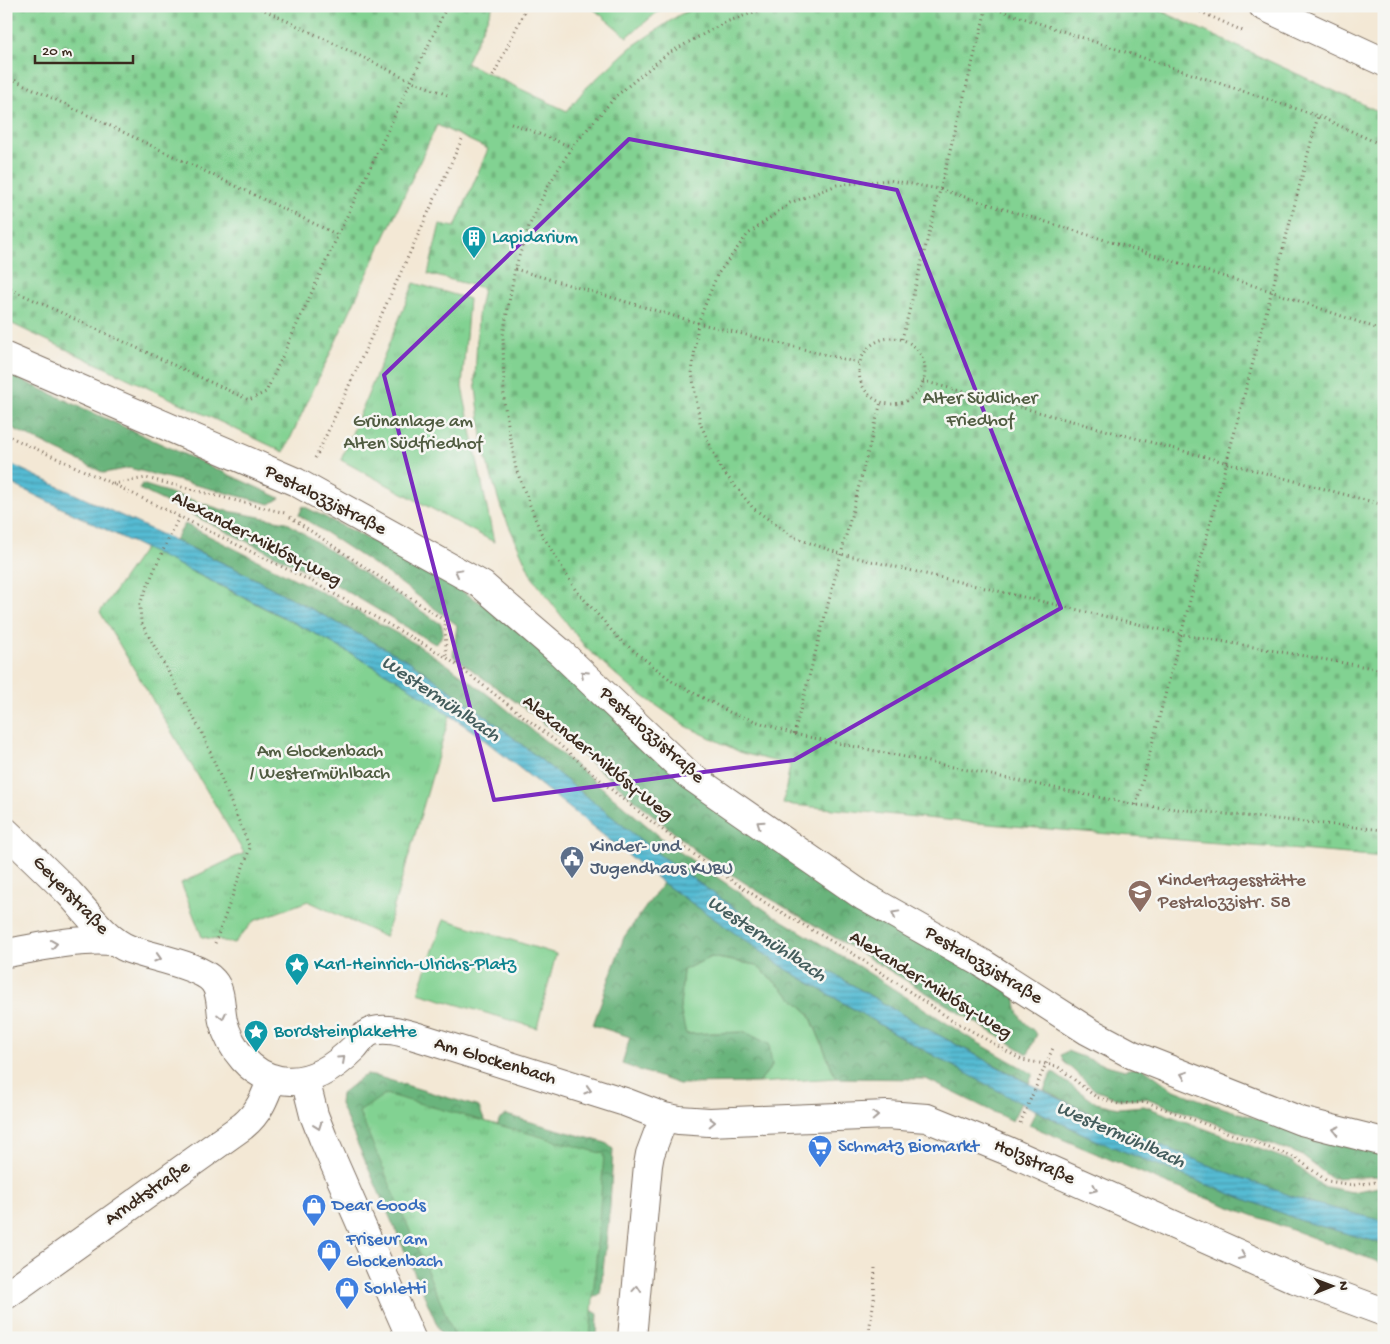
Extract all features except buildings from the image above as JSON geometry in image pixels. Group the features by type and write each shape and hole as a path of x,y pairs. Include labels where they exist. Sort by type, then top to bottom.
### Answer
{"street":[{"path":"1263,6 1384,62"},
{"name":"Pestalozzistraße","path":"6,357 296,482 482,585 559,651 689,775 863,896 982,963 1088,1030 1133,1055 1301,1121 1384,1142"},
{"name":"Geyerstraße","path":"6,832 58,881 112,941"},
{"path":"6,954 80,940 112,941 128,949 204,973 216,986 223,1021 232,1044 238,1053 253,1068 272,1078 290,1081 305,1079 322,1138 411,1338"},
{"name":"Am Glockenbach","path":"305,1079 337,1064 369,1032 390,1030 591,1091 664,1117"},
{"name":"Arndtstraße","path":"6,1295 243,1126 256,1114 272,1078"},
{"name":"Holzstraße","path":"664,1117 709,1122 887,1116 927,1118 1008,1150 1295,1279 1384,1312"},
{"path":"632,1338 648,1165 650,1154 664,1117"}],"path":[{"path":"256,6 412,82 450,96"},
{"path":"6,287 249,400 266,392 338,234 448,6"},
{"path":"493,76 527,6"},
{"path":"772,6 726,22 667,54 616,96 572,147 544,194 529,226 514,269 503,335 504,402 516,469 540,531 575,589 619,640 672,681 730,713 794,734 1136,805 1384,830"},
{"path":"902,339 987,6 1318,116 1384,146"},
{"path":"6,76 338,234"},
{"path":"1136,805 1318,116"},
{"path":"512,123 572,147"},
{"path":"296,482 318,453 463,137"},
{"path":"1384,331 1271,291 939,189 888,180 837,185 790,203 748,234 717,275 698,323 692,373 700,423 721,469 752,508 793,537 841,554 1180,634 1384,670"},
{"path":"514,269 698,323 859,363"},
{"path":"891,337 902,339 918,351 923,360 925,371 923,381 911,398 891,404 881,402 872,398 865,391 858,373 859,363 863,353 875,342 891,337"},
{"path":"923,381 1384,505"},
{"path":"794,734 881,402"},
{"name":"Alexander-Miklósy-Weg","path":"6,435 113,484 313,582 446,657 548,735 625,801 704,862 769,905 852,953 949,1018 1022,1060 1057,1066 1096,1097 1120,1104 1146,1102 1296,1158 1327,1182 1354,1185 1384,1181"},
{"path":"113,484 146,478 284,513 446,621 446,657"},
{"path":"179,517 140,604 141,622 203,735 250,848 204,973"},
{"path":"1025,1112 1046,1064"},
{"path":"872,1338 869,1331 874,1300 875,1267"}],"highlighted area":[{"path":"629,139 897,190 1061,608 794,760 494,800 384,375"}],"green space":[{"name":"Alter Südlicher Friedhof","path":"6,6 493,6 466,63 567,111 585,89 630,48 679,15 699,6 1150,6 1384,114 1384,857 977,823 783,804 790,765 742,753 686,726 630,687 585,647 532,577 501,508 484,452 475,380 478,315 483,288 428,274 440,224 455,227 488,149 437,125 284,452 6,321"},
{"path":"590,6 665,6 627,37"},
{"name":"Grünanlage am Alten Südfriedhof","path":"414,283 469,299 462,387 494,542 341,460"},
{"path":"6,373 280,498 270,504 129,468 104,473 6,425"},
{"path":"142,484 223,510 286,522 441,624 442,635 435,644 338,586 139,489"},
{"path":"303,506 392,551 499,614 629,725 1016,995 1017,1009 1021,1018 1037,1034 1028,1054 756,890 697,852 535,716 453,656 457,625 391,576 299,515"},
{"path":"185,524 333,598 416,644 448,665 499,703 671,846 771,914 858,966 968,1037 1033,1074 1029,1083 920,1025 795,951 661,856 486,716 409,661 240,571 175,540"},
{"name":"Am Glockenbach / Westermühlbach","path":"145,548 314,633 400,681 450,715 385,937 308,901 254,921 234,943 202,937 181,883 244,853 100,612"},
{"path":"663,883 786,969 911,1043 1021,1103 1012,1121 926,1079 836,1078 809,1013 756,965 711,957 683,970 680,1008 686,1034 745,1032 769,1044 772,1066 758,1083 679,1084 622,1064 630,1037 593,1025 624,937"},
{"path":"444,919 556,954 537,1028 418,993"},
{"path":"711,957 756,965 809,1013 836,1078 758,1083 772,1066 745,1032 685,1034 680,1008 683,970"},
{"path":"1067,1051 1125,1070 1141,1066 1172,1089 1211,1104 1384,1156 1384,1176 1331,1178 1301,1155 1146,1098 1118,1099 1095,1090 1063,1061 1061,1055"},
{"path":"1052,1072 1096,1103 1118,1108 1144,1106 1291,1161 1322,1186 1352,1192 1384,1186 1384,1221 1325,1207 1272,1190 1141,1136 1044,1090"},
{"path":"367,1075 479,1107 486,1125 480,1338 443,1338 340,1104 341,1094"},
{"path":"385,1094 604,1154 590,1338 456,1338 359,1112"},
{"path":"1036,1111 1098,1141 1205,1184 1302,1221 1384,1244 1384,1264 1168,1184 1029,1125"},
{"path":"506,1115 606,1143 613,1149 610,1207 600,1294 588,1296 495,1135 499,1120"},
{"path":"586,1311 593,1311 598,1314 597,1338 562,1338"}],"water":[{"name":"Westermühlbach","path":"6,462 240,571 409,661 486,716 661,856 795,951 920,1025 1022,1080 1104,1121 1213,1167 1308,1202 1384,1221 1384,1244 1302,1221 1098,1141 1015,1100 911,1043 786,969 663,883 477,734 400,681 314,633 230,590 6,481"}],"place":[{"name":"Lapidarium","path":"474,259"},
{"name":"Kinder- und Jugendhaus KUBU","path":"572,879"},
{"name":"Kindertagesstätte Pestalozzistr. 58","path":"1140,913"},
{"name":"Karl-Heinrich-Ulrichs-Platz","path":"297,986"},
{"name":"Bordsteinplakette","path":"256,1053"},
{"name":"Schmatz Biomarkt","path":"820,1168"},
{"name":"Dear Goods","path":"314,1227"},
{"name":"Friseur am Glockenbach","path":"329,1272"},
{"name":"Sohletti","path":"347,1310"}]}
